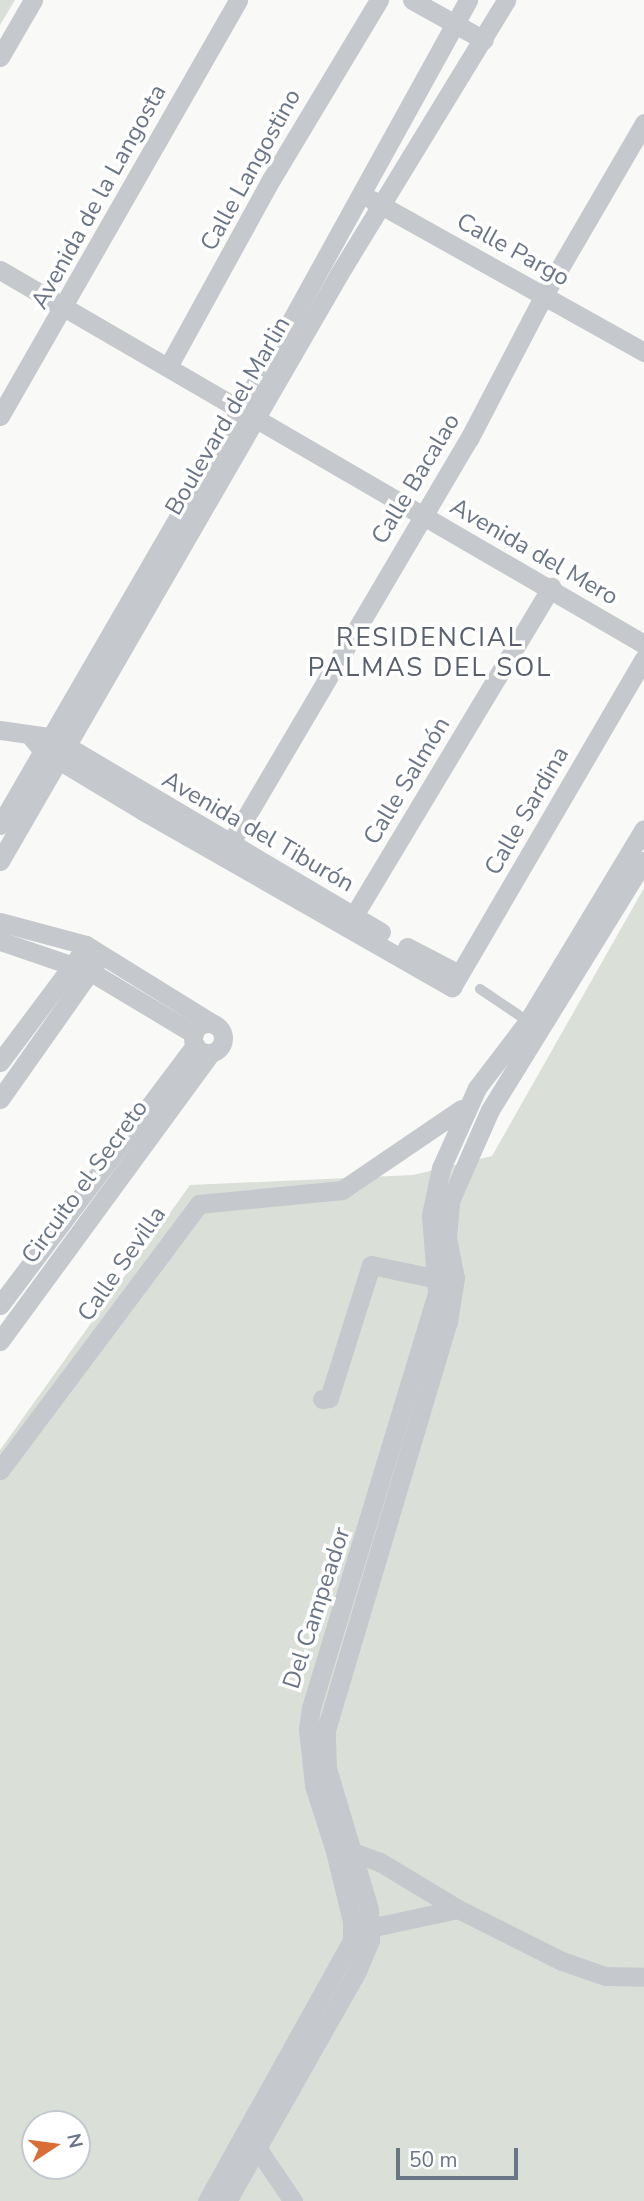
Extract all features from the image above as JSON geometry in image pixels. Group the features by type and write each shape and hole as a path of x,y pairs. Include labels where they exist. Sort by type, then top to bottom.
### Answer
{"street":[{"path":"0,57 33,0"},
{"name":"Avenida de la Langosta","path":"0,416 67,305 238,0"},
{"name":"Calle Langostino","path":"169,365 272,178 379,0"},
{"path":"412,0 484,40"},
{"name":"Boulevard del Marlin","path":"248,413 358,193 468,0"},
{"name":"Boulevard del Marlin","path":"0,861 4,833 49,746 248,413 381,205 506,0"},
{"name":"Calle Bacalao","path":"227,850 421,515 469,439 544,295 644,123"},
{"name":"Calle Pargo","path":"358,193 644,352"},
{"name":"Avenida del Mero","path":"0,270 67,305 644,644"},
{"name":"Calle Salmón","path":"350,922 551,587"},
{"name":"Calle Sardina","path":"455,981 644,659"},
{"name":"Avenida del Tiburón","path":"0,730 49,746 455,981"},
{"path":"535,1026 644,829"},
{"path":"535,1026 644,861"},
{"path":"0,922 94,949 212,1023 224,1035 221,1047 200,1044 82,968 0,941"},
{"path":"0,1099 94,949"},
{"path":"0,1062 82,968"},
{"path":"200,1044 201,1024 212,1023"},
{"name":"Del Campeador","path":"408,1425 438,1279 430,1215 442,1137 535,1026"},
{"name":"Del Campeador","path":"363,1929 345,1851 307,1751 311,1708 340,1651 408,1425 454,1295 447,1238 450,1201 472,1146 535,1026"},
{"name":"Circuito el Secreto","path":"0,1305 52,1233 200,1044"},
{"name":"Circuito el Secreto","path":"0,1341 69,1245 200,1044"},
{"path":"470,1101 490,1111"},
{"path":"442,1137 472,1146"},
{"name":"Calle Sevilla","path":"5,1464 199,1204 342,1190 442,1137"},
{"path":"52,1233 69,1245"},
{"path":"322,1399 330,1398 371,1265 438,1279"},
{"path":"345,1851 584,1970 644,1977"},
{"path":"207,2201 252,2139 357,1971 363,1929 458,1909"},
{"path":"227,2201 252,2139"},
{"path":"252,2139 293,2201"}],"lane":[{"path":"480,989 535,1026"}],"shaded area":[{"path":"0,0 15,0 0,25"},
{"path":"644,888 644,2201 0,2201 0,1450 190,1185 413,1175 492,1156"}],"district":[{"name":"RESIDENCIAL PALMAS DEL SOL","path":"430,653"}]}
